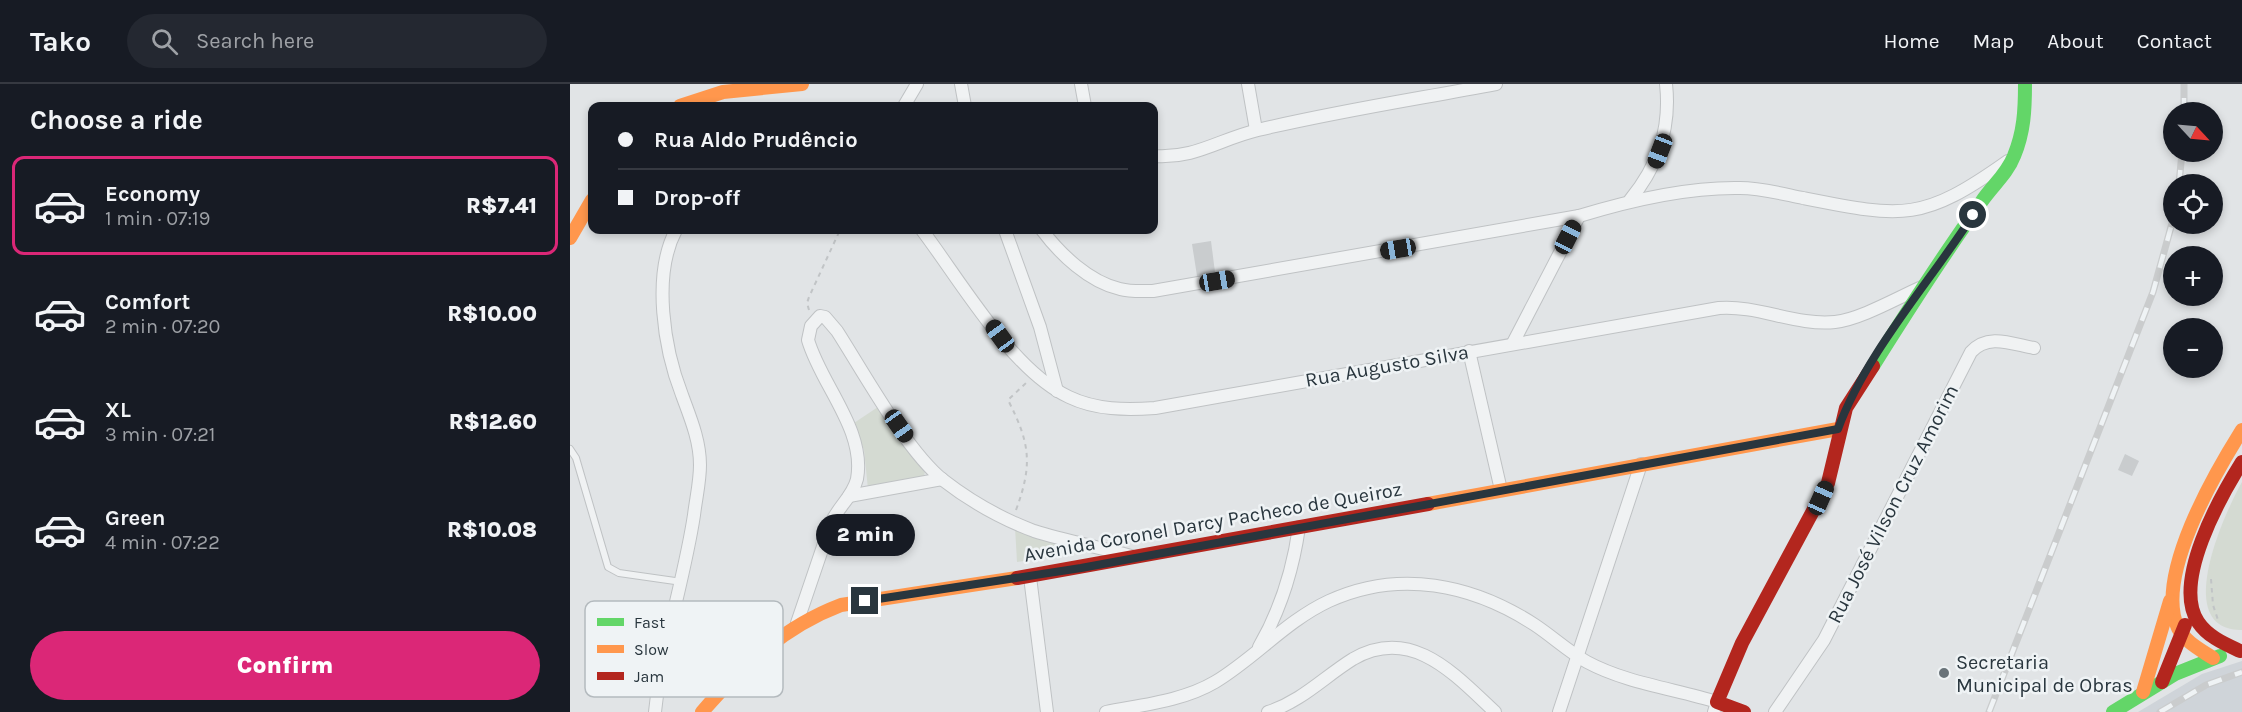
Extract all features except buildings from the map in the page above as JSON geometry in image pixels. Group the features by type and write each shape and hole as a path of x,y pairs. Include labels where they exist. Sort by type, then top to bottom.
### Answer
{"street":[{"path":"692,102 723,92 802,84"},
{"path":"906,102 917,84"},
{"path":"961,84 964,102"},
{"path":"1081,84 1084,102"},
{"path":"1248,84 1256,130"},
{"path":"1158,156 1175,157 1194,154 1256,130 1496,84"},
{"path":"1630,200 1644,184 1660,151 1665,130 1666,84"},
{"path":"1716,707 1742,643 1828,483 1836,454 1838,429 1846,408 1922,287 1943,261 2014,157 2025,123 2025,84"},
{"path":"1045,234 1054,246 1073,262 1107,284 1119,289 1153,291 1579,216 1630,200 1739,188 1877,213 1901,213 1948,200 1969,189 2014,157"},
{"path":"570,238 588,207"},
{"path":"1513,343 1579,216"},
{"path":"675,234 667,258 664,312 666,332 674,370 693,420 700,463 699,488 678,601"},
{"name":"Rua Augusto Silva","path":"925,234 1012,352 1035,375 1070,398 1102,407 1155,408 1513,343 1730,307 1818,322 1837,322 1922,287"},
{"path":"1006,234 1041,327 1057,391"},
{"path":"797,623 831,523 836,512 849,496 858,470 854,441 808,340 811,326 820,316 825,317 837,331 909,440 942,479 988,510 1012,522 1036,531 1132,557"},
{"name":"Rua José Vilson Cruz Amorim","path":"1775,712 1824,640 1971,352 1981,343 1990,340 2034,348"},
{"path":"1469,351 1501,490"},
{"name":"Avenida Coronel Darcy Pacheco de Queiroz","path":"783,634 797,623 841,605 1005,578 1030,577 1838,429"},
{"path":"2143,692 2203,496 2242,430"},
{"path":"2241,651 2207,632 2196,617 2193,606 2194,570 2206,531 2218,500 2242,462"},
{"path":"1559,712 1641,464"},
{"path":"849,496 942,479"},
{"path":"1246,661 1258,649 1280,604 1290,575 1299,527"},
{"path":"1030,577 1047,712"},
{"path":"1106,712 1188,693 1213,683 1246,661 1287,627 1329,602 1371,587 1396,582 1433,584 1488,600 1528,621 1577,655 1615,672 1716,707 1744,712"},
{"path":"2175,585 2173,606 2181,634 2213,658"},
{"path":"2162,682 2193,606"},
{"path":"1268,712 1303,696 1353,659 1390,647 1406,648 1432,658 1495,712"},
{"path":"2113,712 2162,682 2213,658 2241,651"},
{"path":"655,712 657,697"},
{"name":"Avenida Coronel Darcy Pacheco de Queiroz","path":"702,712 716,697"}],"lane":[{"path":"570,449 576,458 608,567 619,573 682,582"}],"path":[{"path":"809,297 838,234"},
{"path":"1016,392 1008,399 1027,441 1029,464 1020,499"},
{"path":"2211,578 2213,605 2220,623"}],"shaded area":[{"path":"878,407 925,471 924,477 868,489 864,450 854,423"},
{"path":"2242,482 2242,630 2221,625 2209,612 2206,592 2216,542"},
{"path":"1015,527 1091,551 1017,562"},
{"path":"2242,661 2242,712 2138,712 2202,674"}],"railway":[{"path":"2184,84 2184,102"},
{"path":"2180,174 2181,162"},
{"path":"1989,712 2153,292 2169,234"},
{"path":"2160,712 2206,685 2242,672"}],"traffic: fast":[{"path":"1873,366 1954,241 2011,162 2022,130 2025,84"},
{"path":"2113,712 2175,674 2220,656"}],"traffic: slow":[{"path":"692,102 723,92 802,84"},
{"path":"570,238 588,207"},
{"path":"1428,504 1838,429"},
{"path":"2213,658 2189,642 2178,628 2173,607 2174,582 2191,526 2217,472 2242,430"},
{"path":"783,635 841,605 1017,578"},
{"path":"2143,692 2170,601"},
{"path":"702,712 716,697"}],"traffic: jam":[{"path":"1744,712 1717,702 1742,643 1828,483 1846,408 1873,366"},
{"path":"2240,651 2212,636 2198,622 2192,605 2191,585 2202,540 2222,496 2242,462"},
{"path":"1017,578 1428,504"},
{"path":"2162,682 2185,625"}],"place":[{"name":"Secretaria Municipal de Obras","path":"1944,673"}],"route":[{"path":"865,601 1081,568 1838,429 1846,408 1878,355 1973,215"}]}
